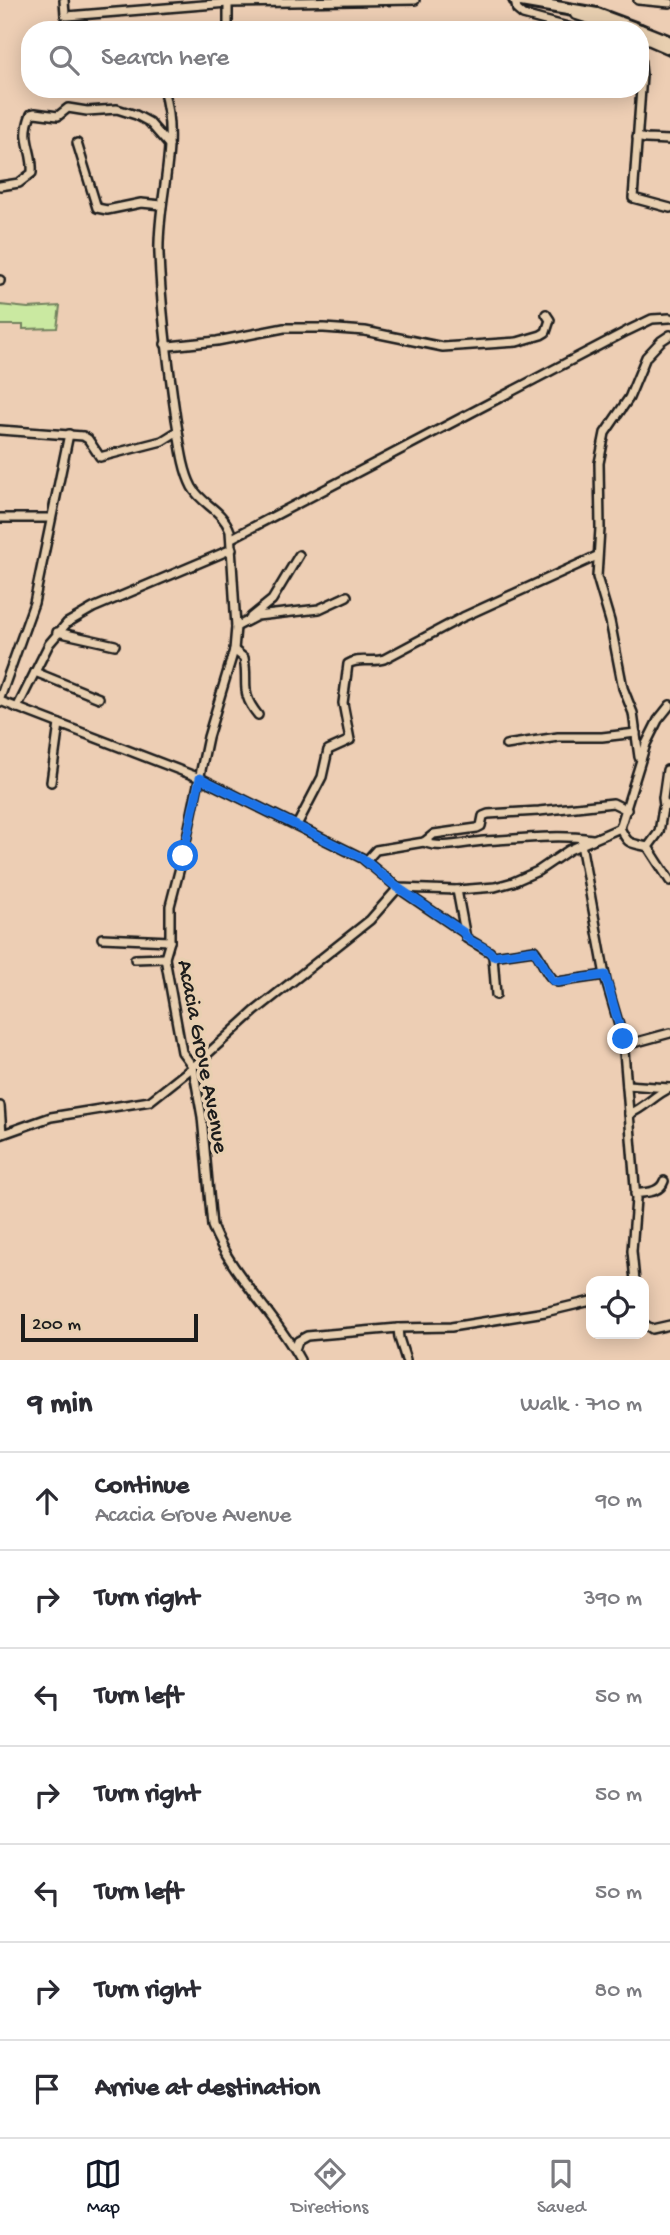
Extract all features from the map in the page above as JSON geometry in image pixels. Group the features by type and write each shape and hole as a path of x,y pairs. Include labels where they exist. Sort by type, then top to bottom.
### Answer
{"main road":[{"path":"515,0 560,3 616,21"},
{"path":"649,34 670,42"}],"street":[{"path":"64,0 67,16 228,3 415,0"},
{"path":"515,0 517,10 523,15 545,21"},
{"path":"638,0 670,3"},
{"path":"228,3 228,21"},
{"path":"560,3 559,10 593,21"},
{"path":"649,41 670,50"},
{"path":"165,98 168,114 169,168 162,205 159,253 165,344 178,431 192,486 226,521 232,538 236,627 234,650 244,658 246,699 258,715"},
{"path":"640,98 633,198 670,208"},
{"path":"0,186 19,183 32,173 32,161 25,136 31,114 35,113 58,116 68,108 87,111 117,108 149,122 169,145"},
{"path":"637,136 646,139 670,139"},
{"path":"77,143 97,208 107,210 141,203 162,205"},
{"path":"165,344 169,346 217,341 284,328 355,329 434,347 517,342 546,332 550,320 547,314"},
{"path":"232,538 627,331 652,319 670,318"},
{"path":"640,762 633,713 623,688 610,621 599,587 597,556 600,528 600,448 605,433 629,398 646,357 670,335"},
{"path":"0,430 86,437 100,457 162,441 178,431"},
{"path":"69,434 34,603 0,699 17,708 200,778 297,825 366,861 398,888 463,932"},
{"path":"0,518 51,518"},
{"path":"17,708 49,644 67,623 93,608 232,549"},
{"path":"236,627 272,600 299,555"},
{"path":"297,825 318,786 328,750 350,740 343,703 348,664 353,661 372,662 384,659 473,612 597,556"},
{"path":"250,618 319,609 347,596"},
{"path":"57,632 115,645"},
{"name":"Acacia Grove Avenue","path":"234,650 208,737 170,906 170,941 165,958 183,1052 193,1067 202,1117 212,1226 240,1274 300,1360"},
{"path":"35,672 99,698"},
{"path":"398,888 457,890 495,887 524,878 581,844 620,828 640,762 653,730 670,705"},
{"path":"51,782 59,724"},
{"path":"506,745 558,737 602,737 636,733"},
{"path":"648,846 659,832 667,805 663,798 667,770"},
{"path":"366,861 376,850 424,842 434,834 477,828 481,826 484,815 488,814 613,803 627,810"},
{"path":"620,828 632,845 648,846"},
{"path":"424,842 447,845 536,838 593,839"},
{"path":"581,844 605,975 623,1039 636,1209 632,1251 634,1276"},
{"path":"648,846 670,881"},
{"path":"0,1106 1,1134 51,1117 150,1101 193,1067 254,1011 370,920 398,888"},
{"path":"457,890 466,938 493,956 496,995"},
{"path":"102,939 170,941"},
{"path":"493,956 534,950 548,975 557,982 605,975"},
{"path":"135,959 165,958"},
{"path":"622,1046 670,1033"},
{"path":"627,1085 670,1088"},
{"path":"629,1114 640,1110 655,1095 670,1088"},
{"path":"635,1194 657,1190 664,1181"},
{"path":"295,1350 298,1341 307,1336 398,1328 451,1327 545,1312 586,1302"},
{"path":"649,1327 652,1329 670,1325"},
{"path":"398,1328 406,1360"}],"green space":[{"path":"0,305 28,308 60,306 57,328 23,329 23,325 0,325"}],"route":[{"path":"183,856 200,778 362,858 394,885 493,956 534,950 548,975 557,982 605,975 623,1039"}]}
